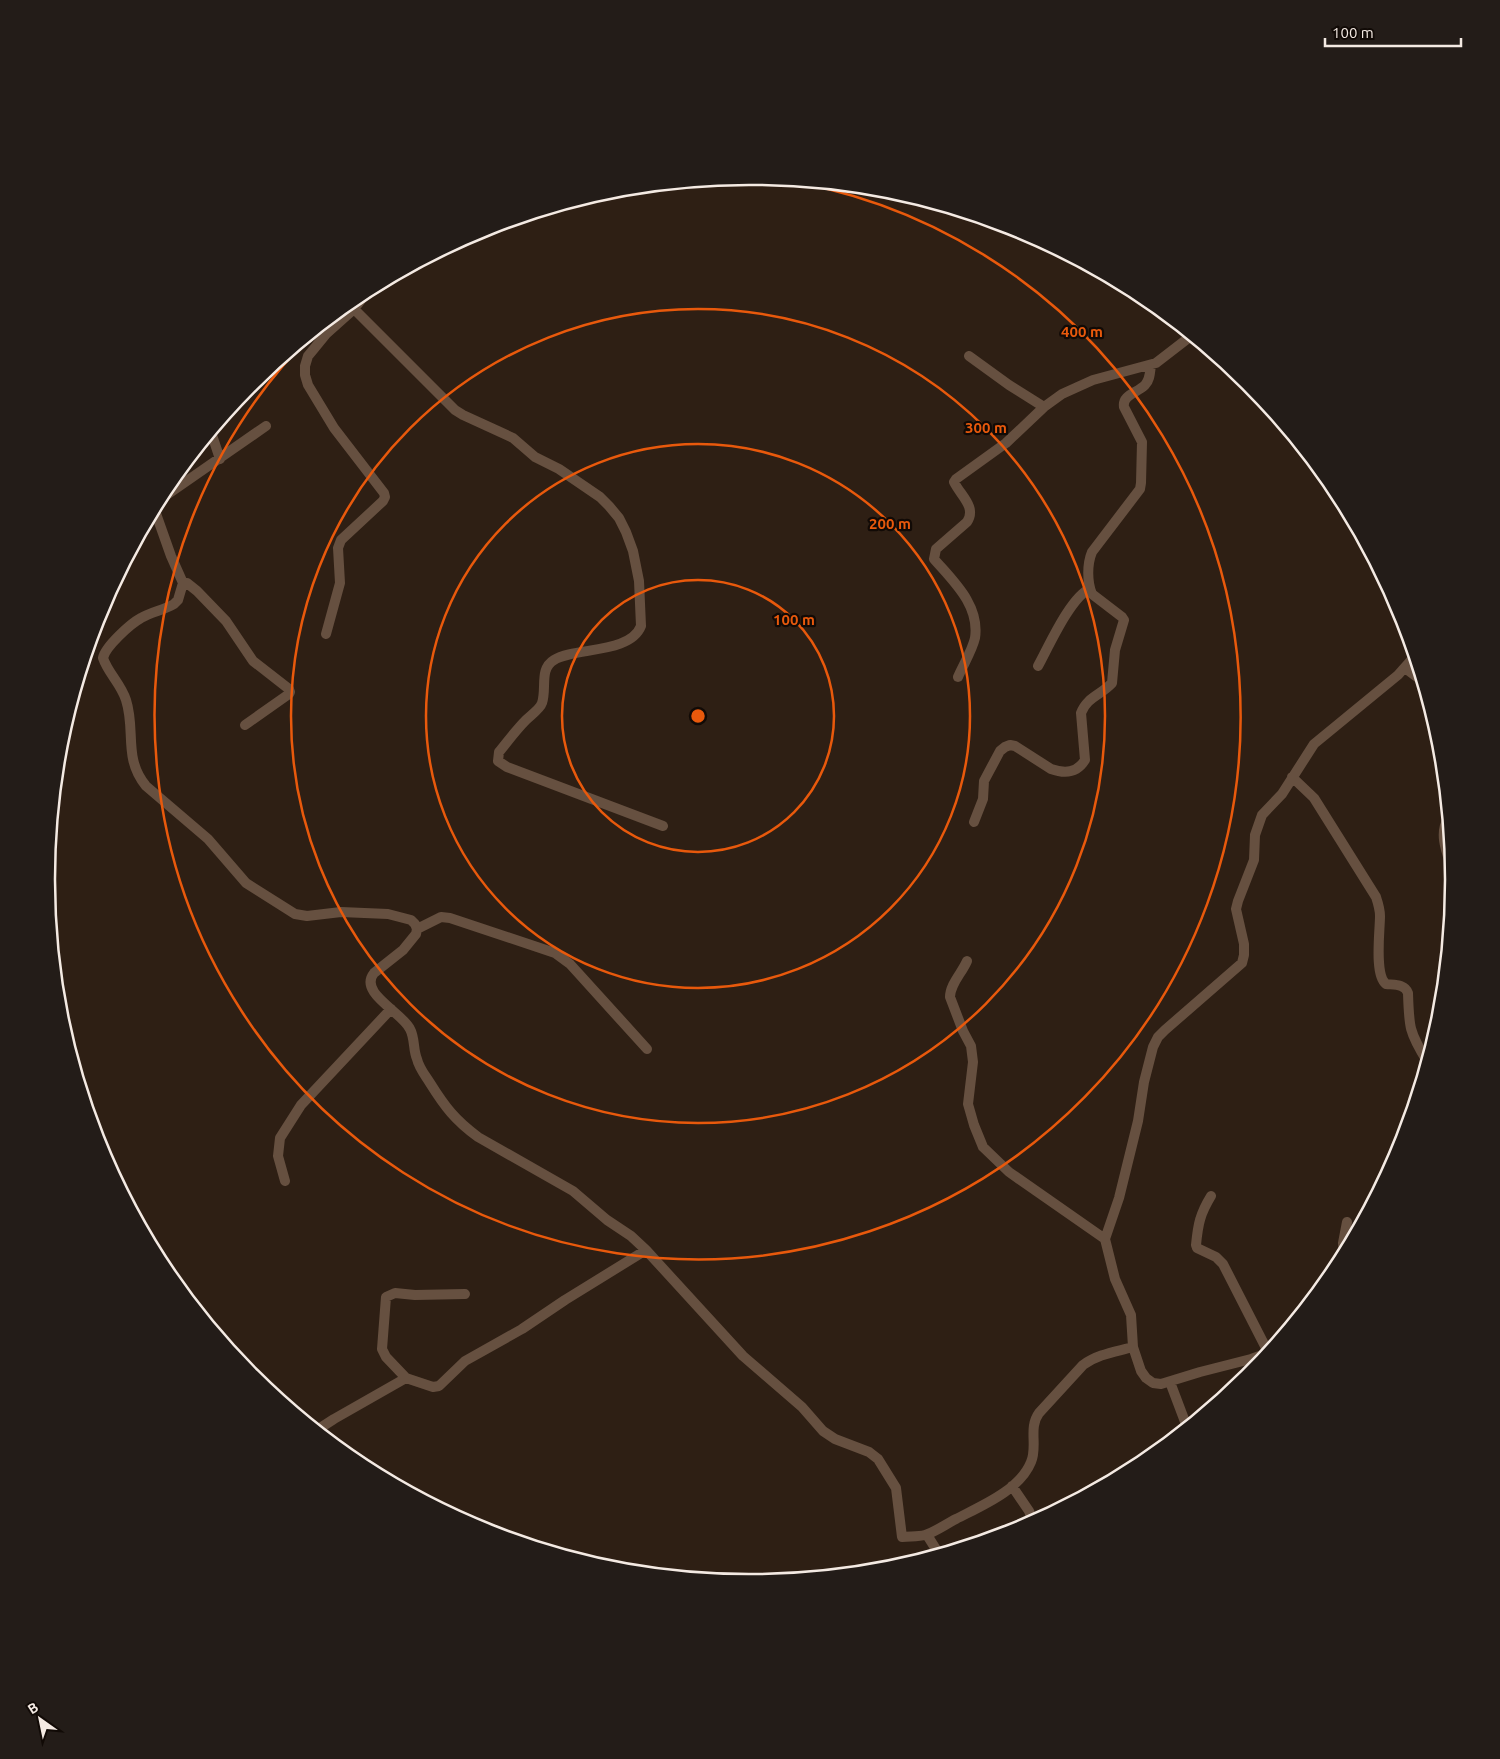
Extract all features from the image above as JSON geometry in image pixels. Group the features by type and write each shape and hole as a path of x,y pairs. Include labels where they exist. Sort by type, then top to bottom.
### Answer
{"street":[{"path":"326,634 340,583 338,548 341,540 385,497 384,493 334,428 308,385 305,375 304,366 308,356 326,334 354,309"},
{"path":"354,309 455,410 463,416 513,438 535,457 559,469 600,496 619,518 632,551 638,581 641,626 638,633 632,638 601,649 555,659 547,665 542,703 499,752 497,757 498,762 507,767 663,826"},
{"path":"958,677 975,638 974,617 972,608 963,594 934,558 936,549 967,522 971,516 971,509 954,482 956,478 1006,443 1044,407 1062,394 1085,382 1151,365 1187,339"},
{"path":"969,356 1044,407"},
{"path":"974,822 983,799 984,781 1000,751 1005,747 1015,746 1057,771 1074,771 1085,760 1081,713 1090,699 1112,683 1115,650 1124,620 1096,597 1090,589 1088,566 1092,552 1136,495 1141,483 1142,442 1124,408 1123,402 1145,385 1151,365"},
{"path":"174,490 266,426"},
{"path":"213,438 220,459"},
{"path":"157,517 171,556 183,582 178,600 174,604 139,619 104,654 105,664 126,699 131,752 134,768 139,777 146,786 208,839 246,883 295,914 307,916 341,912 388,914 410,920 415,924 416,934 407,946 374,973 370,978 371,988 410,1029 419,1066 452,1116 478,1137 573,1191 602,1216 631,1236 743,1356 799,1404 829,1436 869,1452 878,1459 896,1488 902,1537 927,1535 1000,1495 1012,1486 1032,1462 1033,1426 1039,1413 1083,1365 1100,1356 1133,1347"},
{"path":"183,582 190,584 226,621 253,660 289,689 290,692 245,725"},
{"path":"1038,666 1064,617 1082,594 1090,589"},
{"path":"1252,1359 1161,1384 1153,1383 1146,1378 1141,1371 1133,1347 1131,1315 1115,1279 1105,1239 1119,1198 1138,1121 1144,1082 1153,1047 1165,1030 1242,963 1244,944 1236,909 1254,860 1258,824 1262,815 1282,794 1308,751 1320,738 1405,668 1410,662"},
{"path":"1405,668 1413,674"},
{"path":"1292,777 1314,798 1376,897 1380,915 1378,941 1381,978 1386,984 1403,986 1406,989 1408,993 1411,1033 1422,1053"},
{"path":"417,929 441,917 450,918 555,953 570,964 647,1049"},
{"path":"967,962 950,991 950,997 963,1031 972,1046 973,1062 968,1104 983,1147 1009,1172 1105,1239"},
{"path":"285,1181 278,1156 280,1138 301,1105 391,1009"},
{"path":"1211,1196 1202,1211 1196,1245 1198,1248 1216,1257 1223,1264 1265,1346"},
{"path":"1343,1241 1347,1222"},
{"path":"465,1294 415,1295 395,1292 386,1298 382,1349 386,1357 406,1378 433,1387 438,1386 465,1361 522,1329 646,1250"},
{"path":"322,1427 406,1378"},
{"path":"1170,1382 1184,1422"},
{"path":"1012,1486 1031,1515"},
{"path":"927,1535 936,1549"}]}
